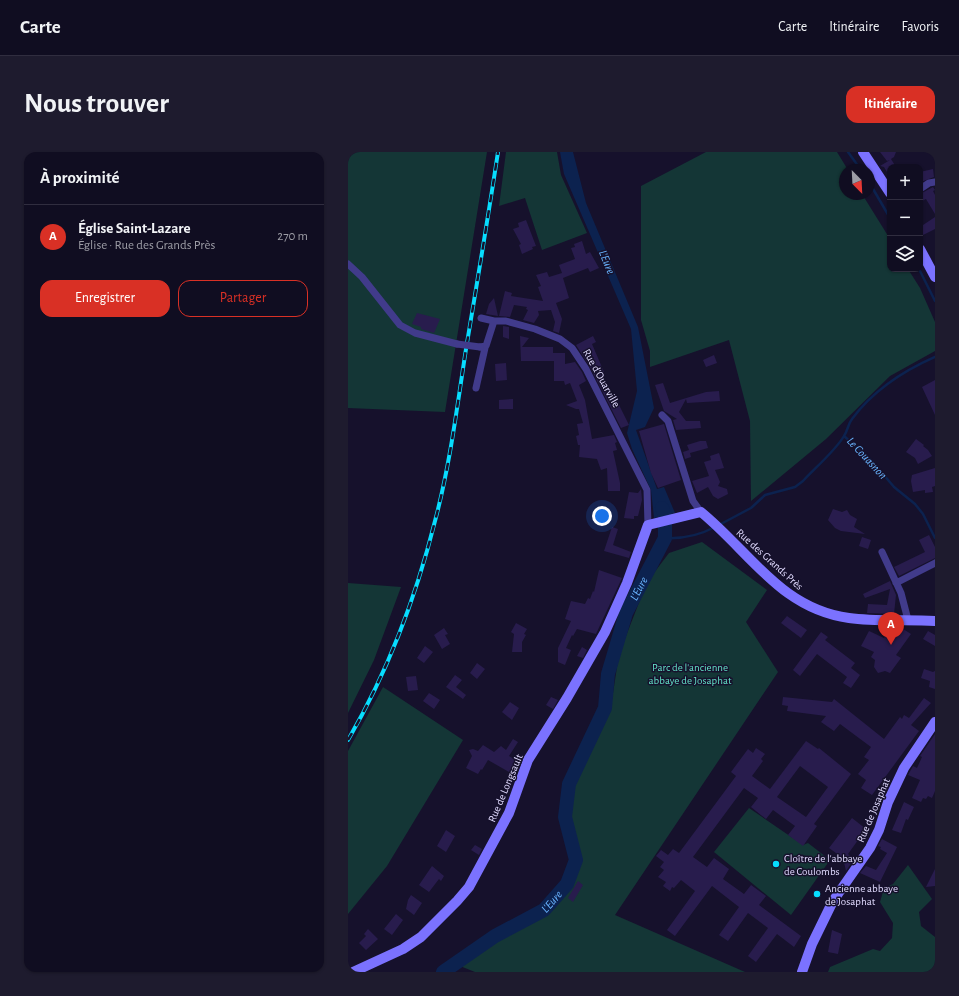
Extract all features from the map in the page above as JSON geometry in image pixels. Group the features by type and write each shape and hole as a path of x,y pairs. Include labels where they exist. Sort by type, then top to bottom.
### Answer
{"street":[{"path":"863,152 887,188"},
{"path":"923,186 928,183 935,182"},
{"path":"923,255 935,278"},
{"path":"348,264 362,277 400,324 415,333 457,344 482,348"},
{"name":"Rue d'Ouarville","path":"482,318 494,321 506,321 535,329 560,339 572,348 586,369 647,490 650,524"},
{"path":"476,388 482,348 494,321"},
{"name":"Rue des Grands Près","path":"662,416 668,421 694,501 701,512 711,520 742,552 794,598 815,610 849,618 935,621"},
{"path":"650,524 701,512"},
{"name":"Rue de Longsault","path":"353,972 403,949 421,937 458,901 469,887 509,813 528,760 567,698 605,632 627,584 650,524"},
{"path":"882,552 896,583 908,620"},
{"path":"896,583 935,564"},
{"name":"Rue de Josaphat","path":"802,972 812,944 834,901 870,848 879,830 888,802 904,768 935,722"}],"green space":[{"path":"348,152 487,152 445,412 348,408"},
{"path":"506,152 557,152 561,175 587,233 542,250 525,198 499,206"},
{"path":"706,152 837,152 844,164 839,164 839,200 866,200 887,234 887,272 910,272 920,288 935,322 935,351 890,376 826,439 751,501 750,421 729,340 650,367 650,351 641,320 641,186"},
{"name":"Parc de l'ancienne abbaye de Josaphat","path":"702,542 767,590 746,622 778,672 615,915 745,972 475,972 460,966 499,939 546,913 569,886 580,862 571,819 575,784 611,706 619,654 647,582 669,553"},
{"path":"348,583 401,587 374,660 348,713"},
{"path":"383,687 463,740 387,866 348,914 348,751"},
{"path":"749,808 803,845 808,843 830,860 791,915 714,852"},
{"path":"908,865 932,899 919,912 921,926 935,937 935,972 828,972 830,967 873,949 880,951 892,938 893,923 880,902 884,888 893,884"}],"water":[{"path":"560,152 573,152 586,203 638,327 654,408 645,427 636,430 657,489 664,487 675,513 654,518 651,490 632,449 627,433 637,391 631,329 564,174"}],"building":[{"path":"880,152 896,152 894,157 891,159 894,164 887,164 887,172 884,167 880,166 890,160 887,161"},
{"path":"933,169 934,177 923,181 923,171"},
{"path":"933,187 935,190 933,191 935,195 935,214 926,199 923,200 923,192"},
{"path":"935,217 935,229 923,235 923,225"},
{"path":"526,220 536,246 522,254 519,245 521,244 513,229 519,227 518,223"},
{"path":"582,241 586,254 590,252 599,268 590,272 588,268 563,278 569,298 556,303 562,319 559,333 553,331 555,322 551,310 538,311 539,315 534,323 523,320 528,310 526,309 527,307 514,305 510,317 499,316 505,291 512,293 511,296 543,301 538,287 541,286 536,275 547,272 549,277 562,273 559,265 575,259 571,248 575,247 574,244"},
{"path":"494,298 498,316 486,314 489,304"},
{"path":"417,313 440,319 434,333 421,329 421,327 412,324"},
{"path":"503,326 509,327 509,339 503,337"},
{"path":"520,336 529,338 522,347 553,347 553,353 565,353 565,364 575,362 582,372 586,381 579,385 585,400 592,439 614,435 617,442 615,443 617,450 613,451 620,483 620,491 608,491 607,468 601,470 597,459 579,457 580,445 578,445 576,436 579,435 577,424 583,423 579,409 566,405 577,401 570,383 565,385 564,381 554,381 554,361 521,361"},
{"path":"593,336 596,342 592,344 604,372 600,373 612,397 616,395 629,425 621,428 590,367 576,345"},
{"path":"714,355 717,363 706,367 703,360"},
{"path":"506,363 507,380 496,381 495,364"},
{"path":"935,380 935,415 922,387"},
{"path":"663,383 670,403 706,392 719,391 720,401 687,403 686,399 679,412 686,421 700,421 701,428 676,430 673,420 677,419 664,411 655,385"},
{"path":"513,399 513,409 499,409 499,400"},
{"path":"664,424 681,480 658,488 651,473 639,431"},
{"path":"916,439 924,445 923,446 932,456 918,464 915,458 906,452"},
{"path":"700,441 706,441 708,448 690,453 691,457 685,459 683,452 689,450 687,445"},
{"path":"719,453 724,468 715,470 720,482 718,486 727,489 728,494 718,499 713,496 708,487 697,493 692,481 709,476 704,462 711,460 710,456"},
{"path":"935,468 935,486 932,487 933,492 925,493 925,490 913,492 911,481 912,475"},
{"path":"641,489 642,500 638,516 634,516 634,519 624,518 629,492 638,493"},
{"path":"833,509 842,512 847,510 850,515 857,519 854,527 865,534 841,531 835,528 828,520"},
{"path":"612,527 618,529 613,545 631,552 629,558 604,551"},
{"path":"929,535 935,547 935,558 899,576 894,567 925,552 919,540"},
{"path":"862,537 871,540 868,549 859,546"},
{"path":"599,570 622,578 596,634 577,629 573,636 572,635 566,648 571,650 565,665 558,662 558,648 571,621 565,619 571,601 585,604 588,598 590,599 593,591 594,592"},
{"path":"890,581 896,595 894,614 867,613 868,604 887,605 890,589 865,598 863,594"},
{"path":"787,616 807,630 801,638 781,623"},
{"path":"516,623 527,629 524,634 526,635 522,642 522,652 512,652 514,634 511,632"},
{"path":"900,627 911,634 896,655 901,658 890,673 885,671 878,673 874,667 875,660 871,657 874,652 861,646 869,631 884,638 889,630 895,634"},
{"path":"444,628 448,634 445,635 450,644 442,649 434,635"},
{"path":"928,631 935,635 935,646 923,639"},
{"path":"821,632 828,637 825,640 855,663 851,668 860,675 851,688 843,683 847,677 817,654 800,676 793,670"},
{"path":"425,646 433,652 424,663 417,658"},
{"path":"582,647 587,650 583,658 577,656"},
{"path":"477,663 485,669 477,679 470,673"},
{"path":"924,669 933,672 935,671 935,689 929,687 930,681 921,678"},
{"path":"455,675 462,680 456,687 466,695 463,699 446,687"},
{"path":"416,676 418,690 408,691 406,677"},
{"path":"429,693 440,700 434,709 423,701"},
{"path":"551,697 558,700 553,709 546,705"},
{"path":"783,697 832,702 834,699 884,739 900,717 902,719 904,715 909,718 924,698 931,703 911,725 919,731 872,795 861,788 866,780 858,774 869,760 864,757 871,747 840,724 834,731 821,722 826,716 787,711 788,706 782,705"},
{"path":"510,702 519,708 512,720 502,712"},
{"path":"935,734 935,791 932,798 928,796 926,799 923,798 921,802 912,798 920,780 908,775 913,766 917,768 922,757 920,756"},
{"path":"513,739 518,742 509,756 519,762 514,770 509,772 488,760 478,774 466,768 472,756 469,750 473,749 478,751 483,745 494,752 501,746 506,750"},
{"path":"806,741 818,749 819,748 851,774 814,824 817,826 803,846 788,835 795,826 773,810 766,819 751,807 758,798 744,788 693,857 707,867 714,858 729,869 723,879 744,894 751,885 766,896 759,905 801,936 794,947 777,934 756,962 748,956 768,928 748,913 728,941 719,935 739,907 712,886 675,936 667,930 695,891 681,880 674,888 672,887 670,891 663,886 666,882 658,877 664,870 660,867 664,862 656,856 661,850 668,855 673,849 679,853 736,776 731,772 748,749 753,753 756,748 765,754 761,759 763,761 752,776 770,789","holes":["800,766 828,787 806,817 777,797"]},
{"path":"904,802 914,807 908,820 906,819 901,833 892,830"},
{"path":"852,818 866,829 848,854 854,859 846,871 843,858 829,848"},
{"path":"446,830 455,836 446,852 437,846"},
{"path":"882,839 897,847 880,882 860,873 866,866 876,870 887,853 878,846"},
{"path":"475,845 482,849 479,855 471,850"},
{"path":"432,866 444,876 441,881 439,879 429,892 419,885"},
{"path":"935,869 935,886 926,887"},
{"path":"578,881 583,885 573,902 568,898"},
{"path":"411,895 422,903 414,915 406,909"},
{"path":"396,914 403,920 392,935 384,929"},
{"path":"368,929 378,939 366,950 359,943 366,936 364,934"},
{"path":"832,930 842,934 838,954 828,952"}],"waterway":[{"name":"Le Couasnon","path":"848,152 857,164"},
{"name":"Le Couasnon","path":"875,192 887,213"},
{"name":"Le Couasnon","path":"920,272 935,301"},
{"path":"719,525 751,508 765,495 795,487 803,481 836,447 845,434 852,419 869,399 900,375 935,357"},
{"name":"Le Couasnon","path":"844,436 872,461 894,487 915,504 923,514 935,538"},
{"name":"L'Eure","path":"443,972 495,936 544,910 567,884 576,860 565,817 569,784 605,708 608,674 626,613 665,538 665,515 662,508"},
{"path":"665,538 690,536 703,533 715,527"}],"railway":[{"path":"348,740 388,661 399,634 419,578 435,521 453,436 498,152"}],"place":[{"name":"Église Saint-Lazare","path":"891,645"},
{"name":"Cloître de l'abbaye de Coulombs","path":"776,864"},
{"name":"Ancienne abbaye de Josaphat","path":"817,894"}]}
